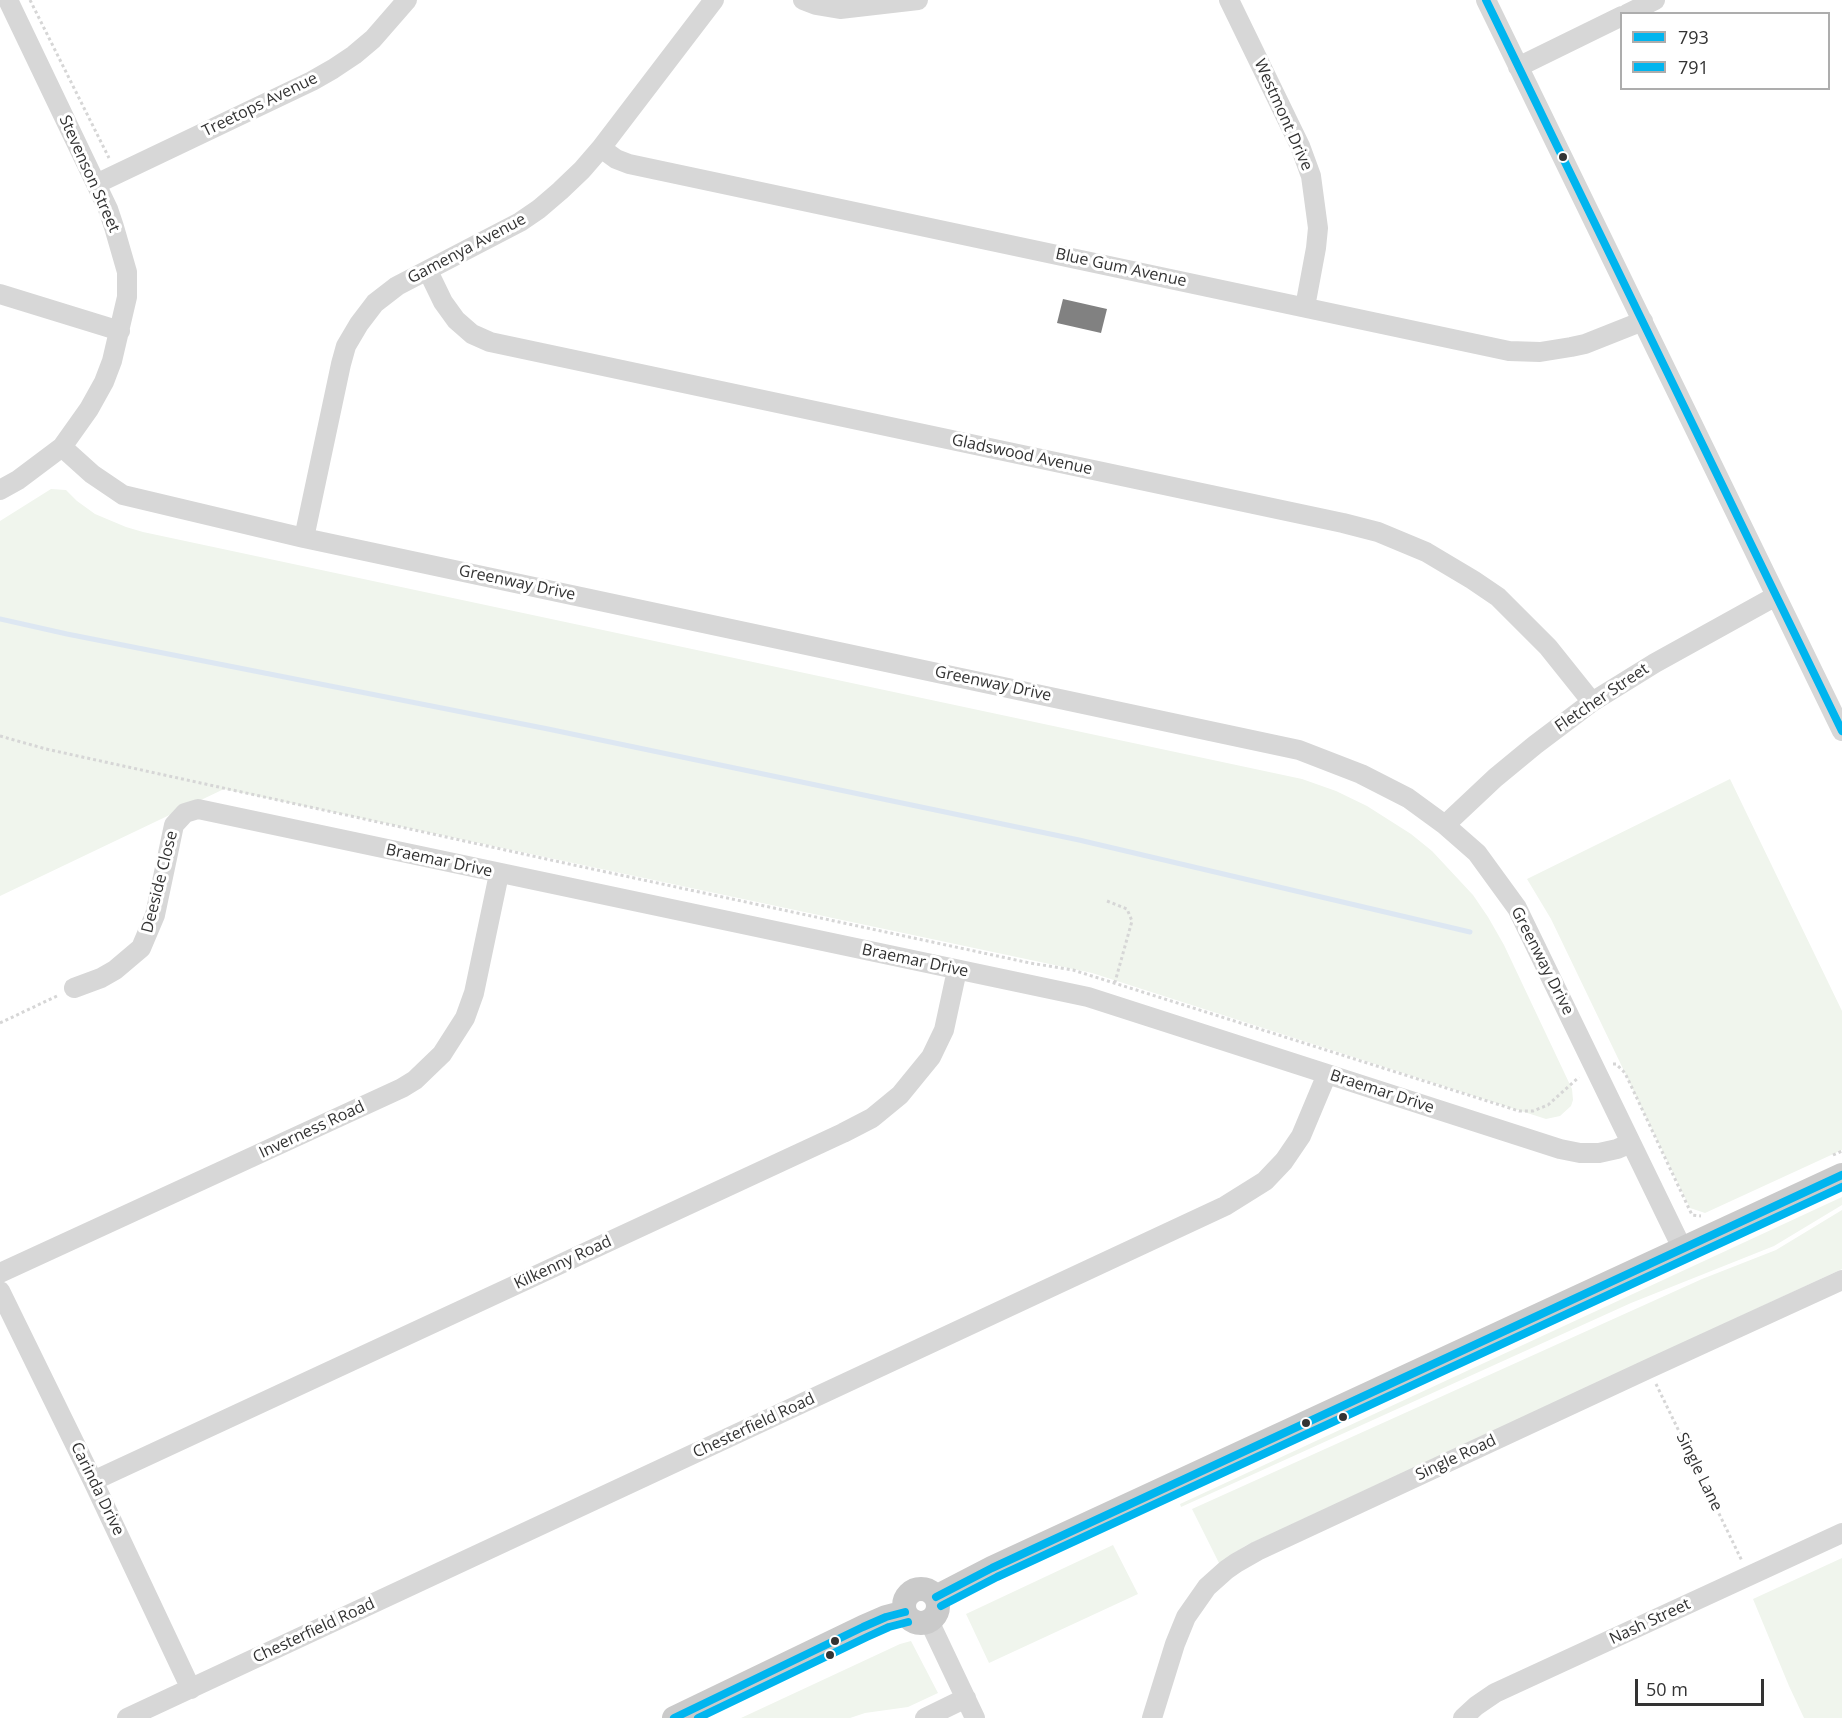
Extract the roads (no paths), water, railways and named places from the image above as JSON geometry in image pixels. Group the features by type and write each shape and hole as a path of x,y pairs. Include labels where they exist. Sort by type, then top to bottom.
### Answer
{"main road":[{"path":"936,1598 992,1568 1842,1175"},
{"path":"928,1589 936,1598 938,1608 929,1621 917,1623 905,1612 904,1600 911,1591 928,1589"},
{"path":"674,1718 863,1627 905,1612"}],"street":[{"name":"Stevenson Street","path":"0,490 18,480 62,447 97,397 112,361 127,297 127,272 114,227 96,184 8,0"},
{"name":"Treetops Avenue","path":"96,184 333,69 373,39 407,0"},
{"name":"Gamenya Avenue","path":"304,538 346,346 359,324 385,294 502,233 539,209 582,170 714,0"},
{"path":"803,0 840,9 918,0"},
{"name":"Westmont Drive","path":"1229,0 1300,146 1311,176 1318,228 1305,307"},
{"path":"1486,0 1842,731"},
{"path":"1631,12 1654,0"},
{"path":"1518,67 1620,17"},
{"name":"Blue Gum Avenue","path":"601,148 616,159 629,164 1493,348 1523,352 1555,351 1585,344 1643,321"},
{"name":"Gladswood Avenue","path":"428,271 443,302 456,320 472,334 490,342 1331,520 1378,532 1426,552 1498,597 1548,646 1592,702"},
{"path":"0,294 120,332"},
{"name":"Greenway Drive","path":"62,447 92,474 123,495 304,538 1299,750 1361,774 1408,798 1445,825 1477,853 1516,908 1683,1250"},
{"name":"Fletcher Street","path":"1445,825 1527,751 1592,702 1664,658 1776,596"},
{"name":"Braemar Drive","path":"185,813 198,809 205,810 1088,997 1560,1149 1580,1153 1599,1153 1631,1143"},
{"name":"Deeside Close","path":"74,988 115,970 141,948 155,915 174,825 185,813"},
{"name":"Inverness Road","path":"0,1273 415,1080 434,1064 465,1018 474,993 499,874"},
{"name":"Kilkenny Road","path":"93,1481 872,1118 900,1095 931,1057 944,1030 957,970"},
{"name":"Chesterfield Road","path":"127,1718 1232,1203 1265,1181 1294,1148 1327,1074"},
{"name":"Single Road","path":"1152,1718 1175,1644 1186,1617 1207,1587 1226,1570 1257,1551 1842,1280"},
{"name":"Carinda Drive","path":"0,1291 191,1689"},
{"name":"Nash Street","path":"1463,1718 1495,1693 1842,1533"},
{"path":"929,1621 975,1718"},
{"path":"925,1718 966,1698"}],"waterway":[{"path":"0,619 548,729 1079,840 1470,932"}]}
